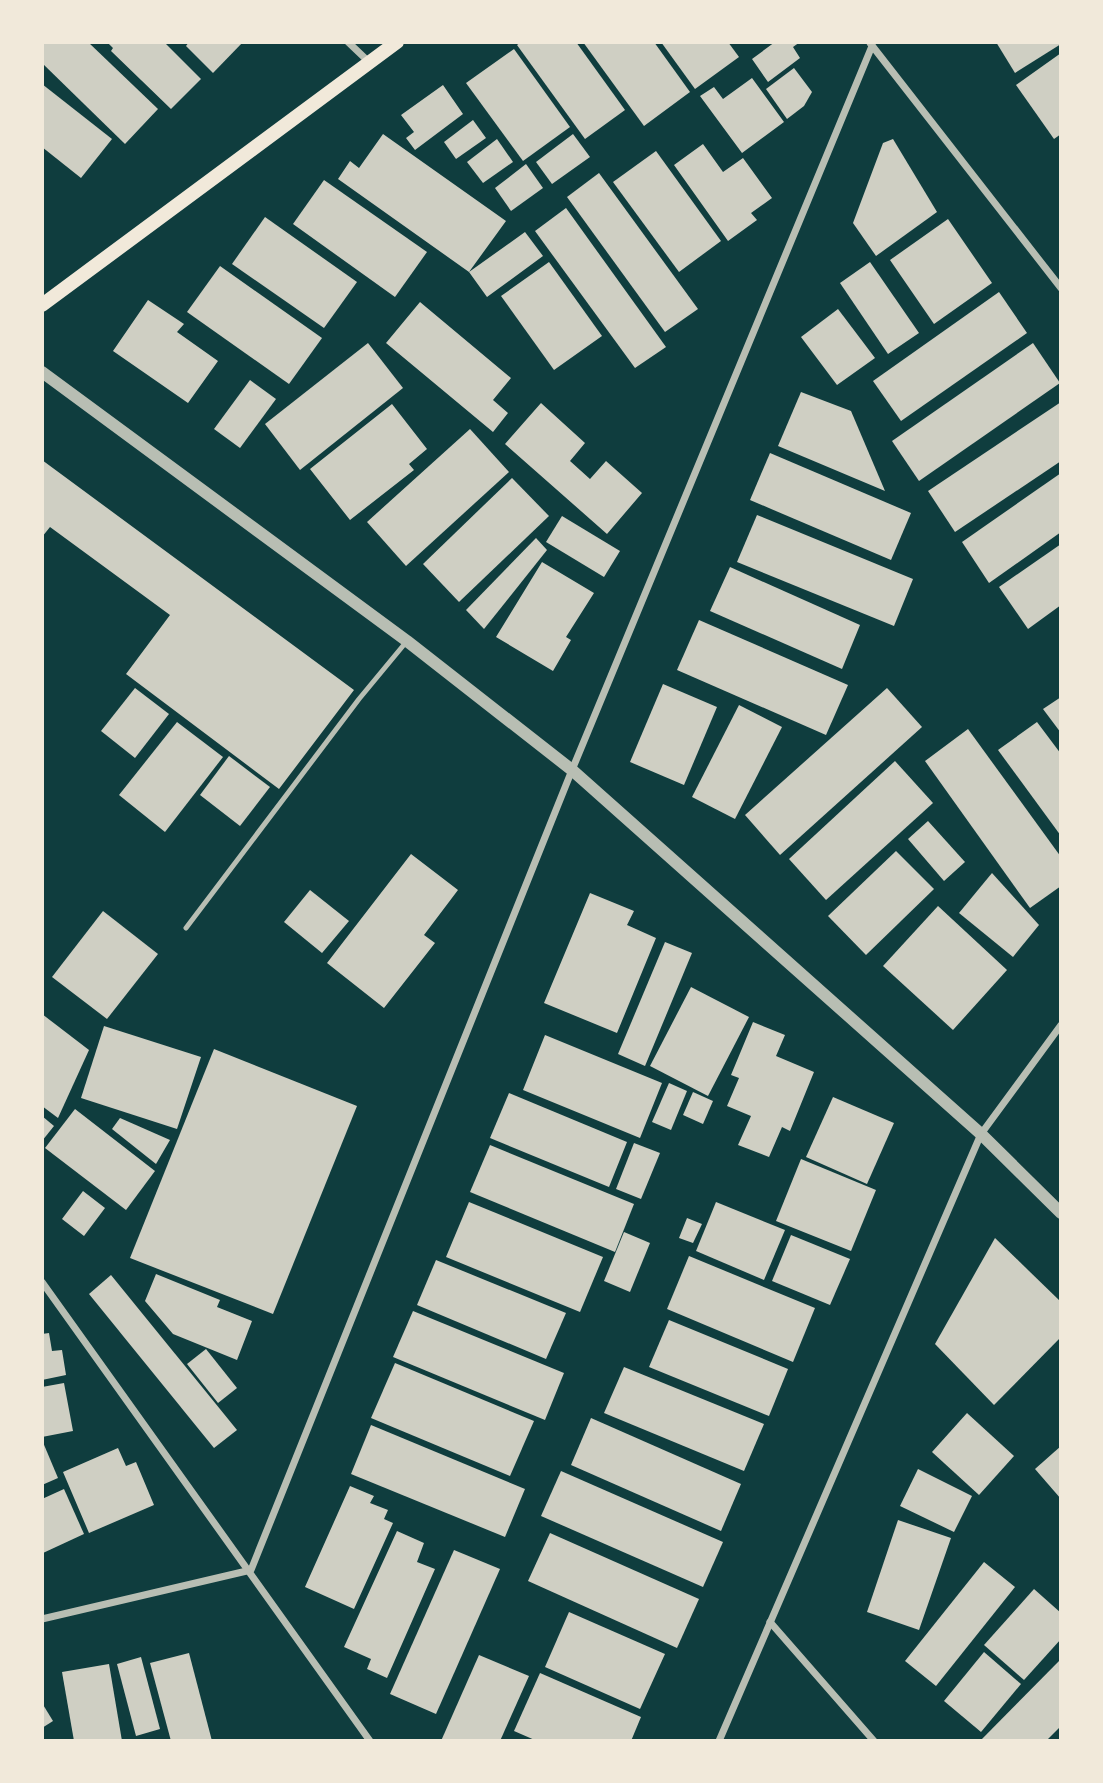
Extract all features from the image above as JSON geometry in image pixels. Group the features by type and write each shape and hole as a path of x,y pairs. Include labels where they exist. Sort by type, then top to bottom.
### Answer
{"main road":[{"path":"42,305 397,42"}],"street":[{"path":"348,42 369,62"},
{"path":"251,1570 572,770 871,44 1061,288"},
{"path":"42,372 407,641 572,770 981,1134 1061,1213"},
{"path":"719,1741 981,1134 1061,1025"},
{"path":"42,1282 251,1570 370,1741"},
{"path":"42,1619 251,1570"},
{"path":"770,1622 874,1741"}],"lane":[{"path":"186,928 359,699 407,641"}],"building":[{"path":"43,42 88,42 158,109 125,144 42,63"},
{"path":"107,42 164,42 201,79 171,109 111,51 113,48"},
{"path":"189,42 243,42 213,73 186,46"},
{"path":"521,42 576,42 625,110 585,139 517,45"},
{"path":"583,42 654,42 690,92 644,126"},
{"path":"661,42 728,42 739,57 695,89"},
{"path":"775,42 800,42 793,47 800,58 768,82 752,59"},
{"path":"996,42 1061,42 1061,44 1015,73"},
{"path":"514,49 570,127 523,161 466,83"},
{"path":"1061,53 1061,134 1054,139 1016,85"},
{"path":"794,68 812,92 804,106 787,119 766,89"},
{"path":"752,78 784,122 742,153 700,96 714,87 723,99"},
{"path":"42,84 112,139 81,178 42,147"},
{"path":"443,85 463,114 415,150 406,138 414,132 401,115"},
{"path":"473,120 486,138 456,159 444,142"},
{"path":"383,134 506,221 469,272 338,179 350,161 359,168"},
{"path":"573,134 590,157 552,184 536,162"},
{"path":"497,139 513,162 483,183 467,162"},
{"path":"893,139 937,212 876,256 853,223 883,143"},
{"path":"703,144 723,172 743,158 772,198 751,213 757,220 728,241 674,165"},
{"path":"656,151 721,241 679,272 613,182"},
{"path":"526,164 543,188 511,211 495,188"},
{"path":"599,173 698,309 665,332 567,197"},
{"path":"324,180 427,252 395,297 293,224"},
{"path":"566,208 666,347 635,368 535,231"},
{"path":"265,217 357,282 324,328 232,264"},
{"path":"948,219 992,283 934,324 890,260"},
{"path":"525,232 543,256 487,297 469,272"},
{"path":"549,262 602,336 554,370 501,296"},
{"path":"870,262 919,333 888,354 840,283"},
{"path":"220,266 322,338 289,384 187,312"},
{"path":"999,292 1027,333 901,421 873,381"},
{"path":"148,300 184,324 177,332 218,361 188,403 113,351"},
{"path":"420,302 511,378 493,400 508,413 493,432 386,343"},
{"path":"838,309 875,358 837,385 801,337"},
{"path":"368,343 403,388 300,470 265,424"},
{"path":"1033,343 1060,383 919,481 892,441"},
{"path":"250,380 276,399 240,448 214,429"},
{"path":"801,392 851,411 885,491 778,446"},
{"path":"1061,402 1061,461 955,532 928,491"},
{"path":"541,403 585,443 570,461 590,479 606,461 642,493 607,534 505,444"},
{"path":"392,404 427,449 409,464 414,470 350,520 310,469"},
{"path":"470,429 509,472 406,566 367,522"},
{"path":"770,453 911,513 891,560 750,500"},
{"path":"42,460 354,690 279,789 126,674 170,615 50,527 42,537"},
{"path":"1061,473 1061,532 989,583 962,542"},
{"path":"512,478 549,516 459,602 423,564"},
{"path":"757,515 913,579 894,626 737,562"},
{"path":"562,516 620,551 604,577 546,542"},
{"path":"536,538 547,550 484,629 466,610"},
{"path":"1061,544 1061,605 1028,629 999,587"},
{"path":"542,562 594,593 566,637 571,640 553,671 496,637"},
{"path":"730,567 860,625 842,669 710,611"},
{"path":"699,620 848,685 826,735 677,670"},
{"path":"663,684 717,707 684,785 630,762"},
{"path":"135,688 169,714 135,758 101,731"},
{"path":"887,688 922,727 780,855 745,815"},
{"path":"1061,697 1061,733 1043,709"},
{"path":"739,705 782,727 735,819 692,797"},
{"path":"177,722 223,757 165,832 119,795"},
{"path":"1037,722 1061,754 1061,836 998,750"},
{"path":"968,729 1061,857 1061,886 1030,908 925,761"},
{"path":"229,756 270,787 240,826 200,795"},
{"path":"895,761 933,803 826,900 789,859"},
{"path":"928,821 965,862 944,881 908,839"},
{"path":"896,851 934,889 866,955 828,916"},
{"path":"411,854 458,890 424,935 435,943 384,1008 327,963"},
{"path":"992,873 1039,925 1013,957 959,913"},
{"path":"310,890 349,921 322,953 284,922"},
{"path":"590,893 634,911 627,925 656,938 617,1033 544,1003"},
{"path":"938,906 1007,970 953,1030 883,966"},
{"path":"103,911 158,954 107,1019 52,977"},
{"path":"665,942 692,953 645,1066 618,1054"},
{"path":"691,987 749,1017 708,1096 650,1066"},
{"path":"42,1014 89,1050 58,1118 42,1106"},
{"path":"753,1022 785,1035 776,1056 814,1072 790,1131 782,1127 769,1157 738,1145 751,1116 727,1106 739,1078 731,1075"},
{"path":"104,1026 201,1057 177,1129 81,1098"},
{"path":"545,1035 662,1083 640,1138 523,1090"},
{"path":"214,1049 357,1106 273,1314 130,1258"},
{"path":"669,1083 687,1091 671,1130 652,1122"},
{"path":"693,1092 713,1101 703,1124 683,1115"},
{"path":"509,1093 627,1142 609,1187 490,1138"},
{"path":"833,1097 894,1123 867,1184 806,1157"},
{"path":"75,1109 155,1171 126,1210 45,1148"},
{"path":"42,1116 54,1126 42,1141"},
{"path":"120,1118 170,1140 156,1164 112,1129"},
{"path":"634,1143 660,1153 641,1199 616,1189"},
{"path":"490,1145 634,1204 615,1252 470,1192"},
{"path":"801,1159 876,1190 851,1251 776,1221"},
{"path":"83,1191 105,1208 84,1236 62,1219"},
{"path":"469,1202 603,1257 580,1312 446,1257"},
{"path":"716,1202 785,1230 764,1280 696,1251"},
{"path":"687,1218 702,1224 693,1243 679,1238"},
{"path":"624,1232 650,1243 630,1292 604,1281"},
{"path":"791,1235 850,1259 830,1305 772,1281"},
{"path":"995,1238 1061,1302 1061,1337 994,1405 935,1344"},
{"path":"689,1256 815,1308 793,1362 667,1309"},
{"path":"436,1260 566,1313 546,1359 417,1305"},
{"path":"156,1274 220,1300 217,1307 252,1321 237,1360 173,1334 145,1301"},
{"path":"111,1275 237,1430 214,1448 89,1294"},
{"path":"413,1311 564,1373 545,1420 393,1357"},
{"path":"669,1320 788,1369 769,1416 649,1367"},
{"path":"49,1333 52,1351 62,1350 66,1375 42,1380 42,1334"},
{"path":"206,1349 237,1388 218,1403 187,1364"},
{"path":"395,1363 534,1421 510,1476 371,1418"},
{"path":"624,1367 764,1424 744,1471 604,1413"},
{"path":"64,1383 73,1431 42,1437 42,1387"},
{"path":"967,1413 1014,1456 979,1495 932,1452"},
{"path":"591,1418 741,1484 721,1531 571,1465"},
{"path":"371,1425 525,1489 505,1537 351,1474"},
{"path":"42,1440 58,1478 42,1485"},
{"path":"1061,1446 1061,1499 1035,1469"},
{"path":"118,1448 126,1466 136,1462 154,1505 89,1533 63,1472"},
{"path":"918,1469 972,1496 954,1532 900,1506"},
{"path":"561,1471 723,1542 703,1587 541,1516"},
{"path":"350,1486 374,1496 370,1503 388,1510 384,1519 393,1523 354,1609 305,1587"},
{"path":"64,1489 84,1534 43,1553 42,1499"},
{"path":"898,1520 951,1538 919,1630 867,1612"},
{"path":"397,1531 424,1543 417,1562 435,1569 387,1678 367,1669 371,1659 344,1647"},
{"path":"550,1533 699,1599 677,1648 528,1581"},
{"path":"454,1550 500,1569 436,1714 390,1694"},
{"path":"984,1562 1015,1587 936,1686 905,1661"},
{"path":"1034,1589 1061,1613 1061,1639 1024,1680 984,1645"},
{"path":"569,1612 665,1654 640,1709 545,1667"},
{"path":"984,1652 1021,1684 981,1732 944,1701"},
{"path":"189,1653 212,1741 171,1741 150,1663"},
{"path":"479,1655 529,1676 500,1741 441,1741"},
{"path":"141,1657 160,1729 136,1736 117,1664"},
{"path":"1061,1659 1061,1726 1046,1741 980,1741"},
{"path":"109,1664 122,1741 74,1741 62,1672"},
{"path":"540,1673 641,1717 631,1741 537,1741 514,1731"},
{"path":"42,1703 53,1721 42,1728"}]}
